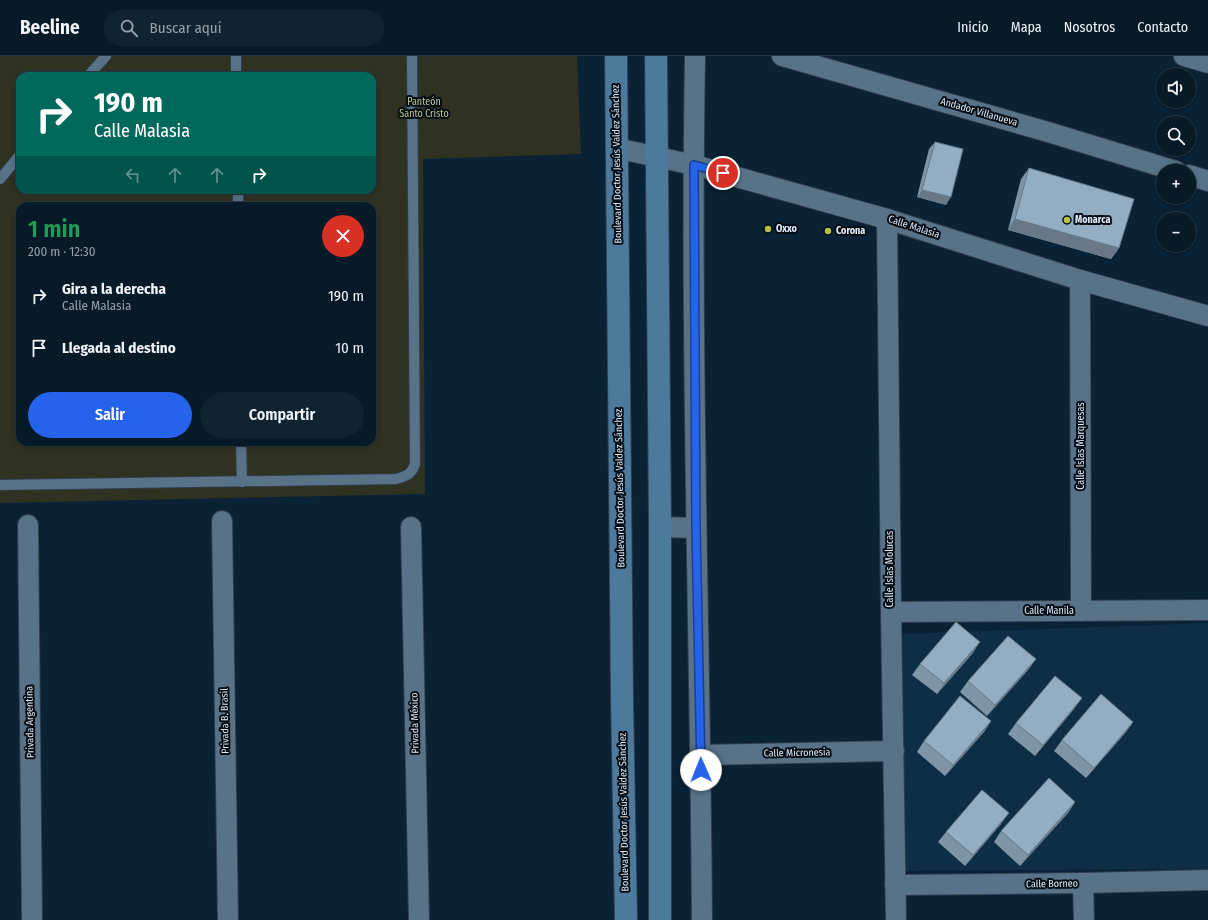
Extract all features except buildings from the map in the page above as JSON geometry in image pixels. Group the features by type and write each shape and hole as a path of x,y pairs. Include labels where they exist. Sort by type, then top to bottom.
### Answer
{"main road":[{"name":"Boulevard Doctor Jesús Valdez Sánchez","path":"616,56 622,698 626,920"},
{"path":"656,56 660,527 660,920"}],"street":[{"path":"696,56 694,165 696,528 702,920"},
{"name":"Andador Villanueva","path":"782,56 1048,132 1156,165"},
{"path":"1184,56 1208,63"},
{"name":"Calle Malasia","path":"616,148 694,165 887,218 1080,280 1208,316"},
{"path":"1196,177 1208,181"},
{"name":"Calle Islas Molucas","path":"887,218 896,920"},
{"name":"Calle Islas Marquesas","path":"1080,280 1081,611"},
{"name":"Privada B. Brasil","path":"222,521 228,920"},
{"name":"Privada Argentina","path":"28,525 32,920"},
{"name":"Privada México","path":"411,526 419,920"},
{"path":"660,527 696,528"},
{"name":"Calle Manila","path":"891,612 1208,610"},
{"name":"Calle Micronesia","path":"700,755 894,751"},
{"name":"Calle Borneo","path":"895,885 1208,880"},
{"path":"1083,883 1084,920"}],"lane":[{"path":"92,72 106,56"},
{"path":"236,56 236,72"},
{"path":"0,485 396,479 406,477 412,471 415,464 412,56"},
{"path":"0,179 16,160"},
{"path":"241,446 242,482"}],"shaded area":[{"path":"1208,623 1208,869 903,871 903,634"}],"green space":[{"name":"Panteón Santo Cristo","path":"0,56 577,56 581,154 423,159 425,494 0,503"}],"place":[{"name":"Monarca","path":"1067,220"},
{"name":"Oxxo","path":"768,229"},
{"name":"Corona","path":"828,231"}],"route":[{"path":"701,770 696,528 694,165 723,173"}]}
